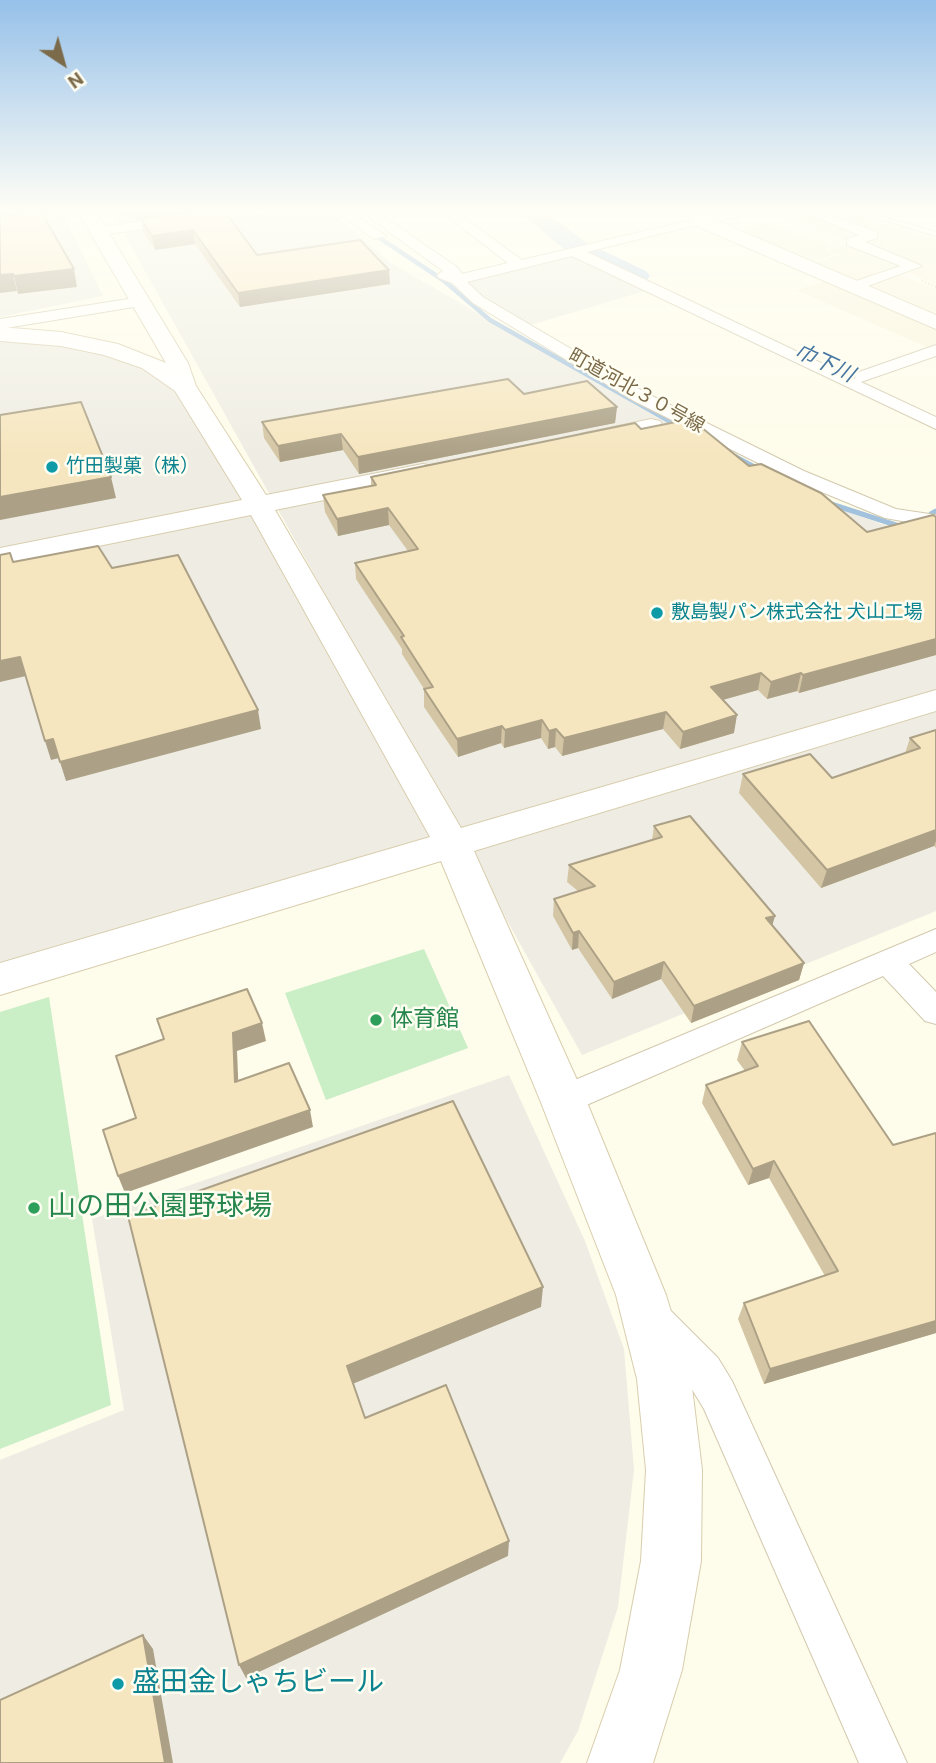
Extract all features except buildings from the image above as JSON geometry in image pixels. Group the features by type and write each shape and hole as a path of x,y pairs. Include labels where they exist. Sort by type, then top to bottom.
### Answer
{"street":[{"path":"135,292 177,363 184,386 259,505 453,846 563,1100 648,1315 664,1378 669,1415 674,1471 673,1530 656,1648 620,1763"},
{"name":"町道河北３０号線","path":"470,292 478,300 606,378 706,432 797,475 892,514 931,516"},
{"path":"670,292 936,424"},
{"path":"677,292 936,411"},
{"path":"865,292 933,320"},
{"path":"0,324 141,302"},
{"path":"0,334 61,339 110,349 150,363 184,386"},
{"path":"862,376 936,350"},
{"path":"562,444 651,426"},
{"path":"0,557 446,468"},
{"path":"0,979 936,700"},
{"path":"563,1100 936,940"},
{"path":"887,961 936,1012"},
{"path":"648,1315 687,1352 718,1395 883,1763"}],"shaded area":[{"path":"0,292 101,292 103,296 0,317"},
{"path":"157,292 442,292 655,416 821,502 893,528 936,536 936,911 582,1055"},
{"path":"476,292 640,292 531,325 483,299"},
{"path":"801,292 852,292 936,327 936,347 931,349"},
{"path":"871,292 936,292 936,316"},
{"path":"0,334 86,343 184,386 453,846 0,979"},
{"path":"509,1075 585,1241 624,1349 634,1470 618,1607 578,1731 560,1763 0,1763 0,1460 124,1410 92,1219"}],"green space":[{"name":"体育館","path":"424,949 468,1048 326,1100 285,993"},
{"name":"山の田公園野球場","path":"49,997 111,1405 0,1449 0,1012"}],"waterway":[{"path":"457,292 490,320 607,386"},
{"path":"604,384 680,427"},
{"path":"734,456 760,470"},
{"path":"828,503 902,527"},
{"path":"931,514 936,511"}],"place":[{"name":"竹田製菓（株）","path":"52,467"},
{"name":"敷島製パン株式会社 犬山工場","path":"657,613"},
{"name":"体育館","path":"376,1020"},
{"name":"山の田公園野球場","path":"34,1208"},
{"name":"盛田金しゃちビール","path":"118,1684"}],"water label":[{"name":"巾下川","path":"824,364"}]}
